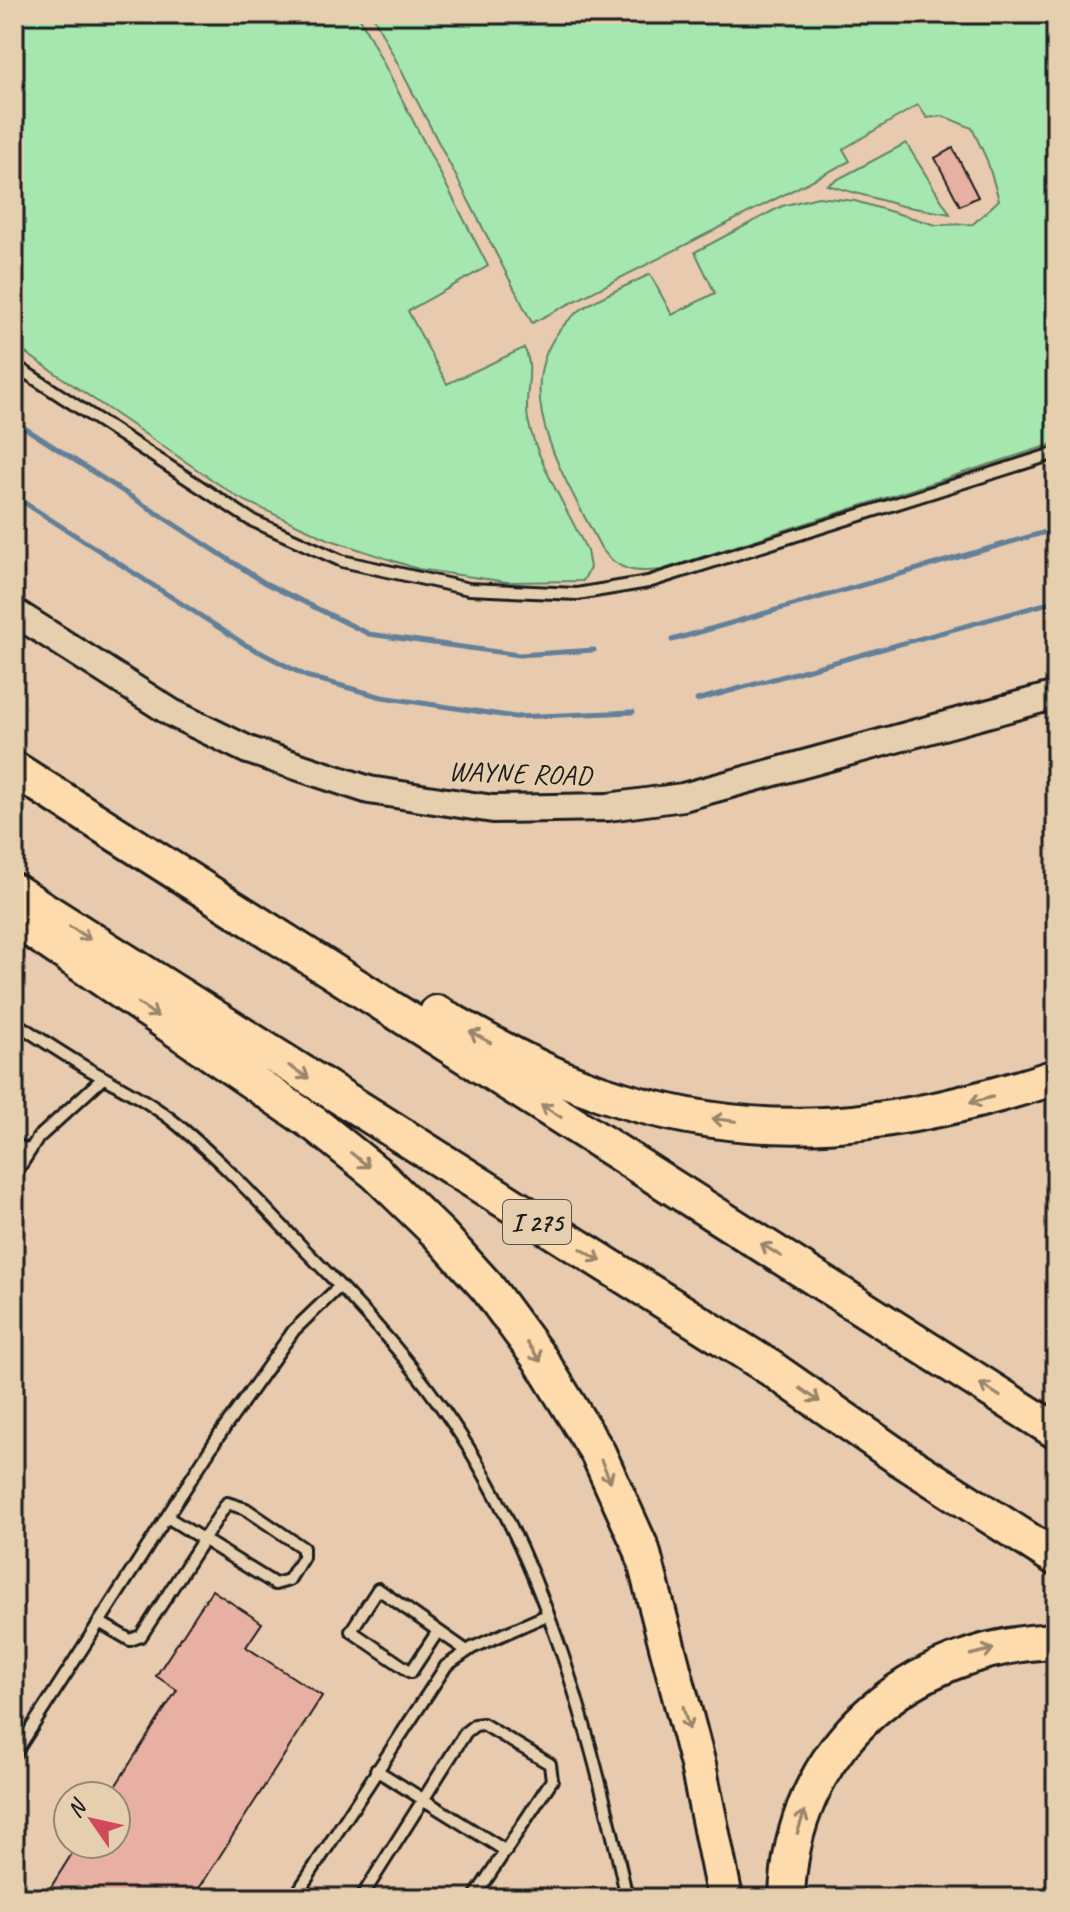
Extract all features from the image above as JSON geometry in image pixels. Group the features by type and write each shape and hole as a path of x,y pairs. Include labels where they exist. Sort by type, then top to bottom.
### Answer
{"highway":[{"path":"14,749 433,1010 519,1059 601,1093 687,1116 777,1126 847,1126 916,1116 1056,1077"},
{"path":"14,769 1056,1431"},
{"name":"I 275","path":"14,891 772,1369 901,1459 1056,1558"},
{"path":"14,918 316,1125 376,1173 440,1235 487,1287 540,1359 598,1453 642,1550 698,1765 725,1898"},
{"path":"787,1898 788,1861 810,1793 843,1742 876,1708 910,1681 955,1658 1019,1642 1056,1641"}],"main road":[{"name":"WAYNE ROAD","path":"14,612 172,713 248,750 288,766 369,790 493,809 608,807 683,797 1056,695"}],"lane":[{"path":"14,365 251,520 342,561 469,589 577,594 648,582 1056,453"},
{"path":"14,1022 103,1078 121,1084 178,1124 261,1203 389,1337 444,1410 495,1496 547,1615 582,1709 627,1898"},
{"path":"14,1176 38,1138 103,1078"},
{"path":"14,1144 30,1151"},
{"path":"14,1755 218,1437 294,1330 340,1286"},
{"path":"99,1622 130,1640 141,1636 204,1539 231,1502 303,1548 303,1557 289,1580 275,1584 204,1539 167,1517"},
{"path":"438,1631 411,1672 351,1631 378,1589 467,1651"},
{"path":"294,1898 430,1686 446,1666 467,1651 547,1615"},
{"path":"361,1898 475,1725 483,1724 550,1764 552,1780 474,1898"},
{"path":"376,1770 506,1851"}],"green space":[{"path":"14,14 358,14 488,266 408,311 447,384 524,348 529,365 527,401 532,436 587,551 590,568 583,581 507,582 418,569 328,539 239,498 14,345"},
{"path":"372,14 1056,14 1056,443 661,570 643,571 620,566 601,548 571,491 546,430 540,400 541,370 552,341 574,315 650,274 672,315 715,293 695,252 782,206 818,197 855,201 936,225 973,224 999,200 987,160 972,128 943,116 927,118 918,105 843,149 850,161 532,323"},
{"path":"906,143 950,214 902,206 827,185"}],"building":[{"path":"953,148 978,197 960,206 935,158"},
{"path":"212,1590 262,1623 246,1647 322,1696 193,1898 44,1898 68,1860 132,1860 132,1780 119,1780 177,1690 156,1676"}],"waterway":[{"path":"14,421 265,583 369,634 519,655 594,650"},
{"path":"14,496 246,645 306,676 382,697 515,717 633,712"},
{"path":"672,640 1056,529"},
{"path":"697,700 1056,601"}]}
